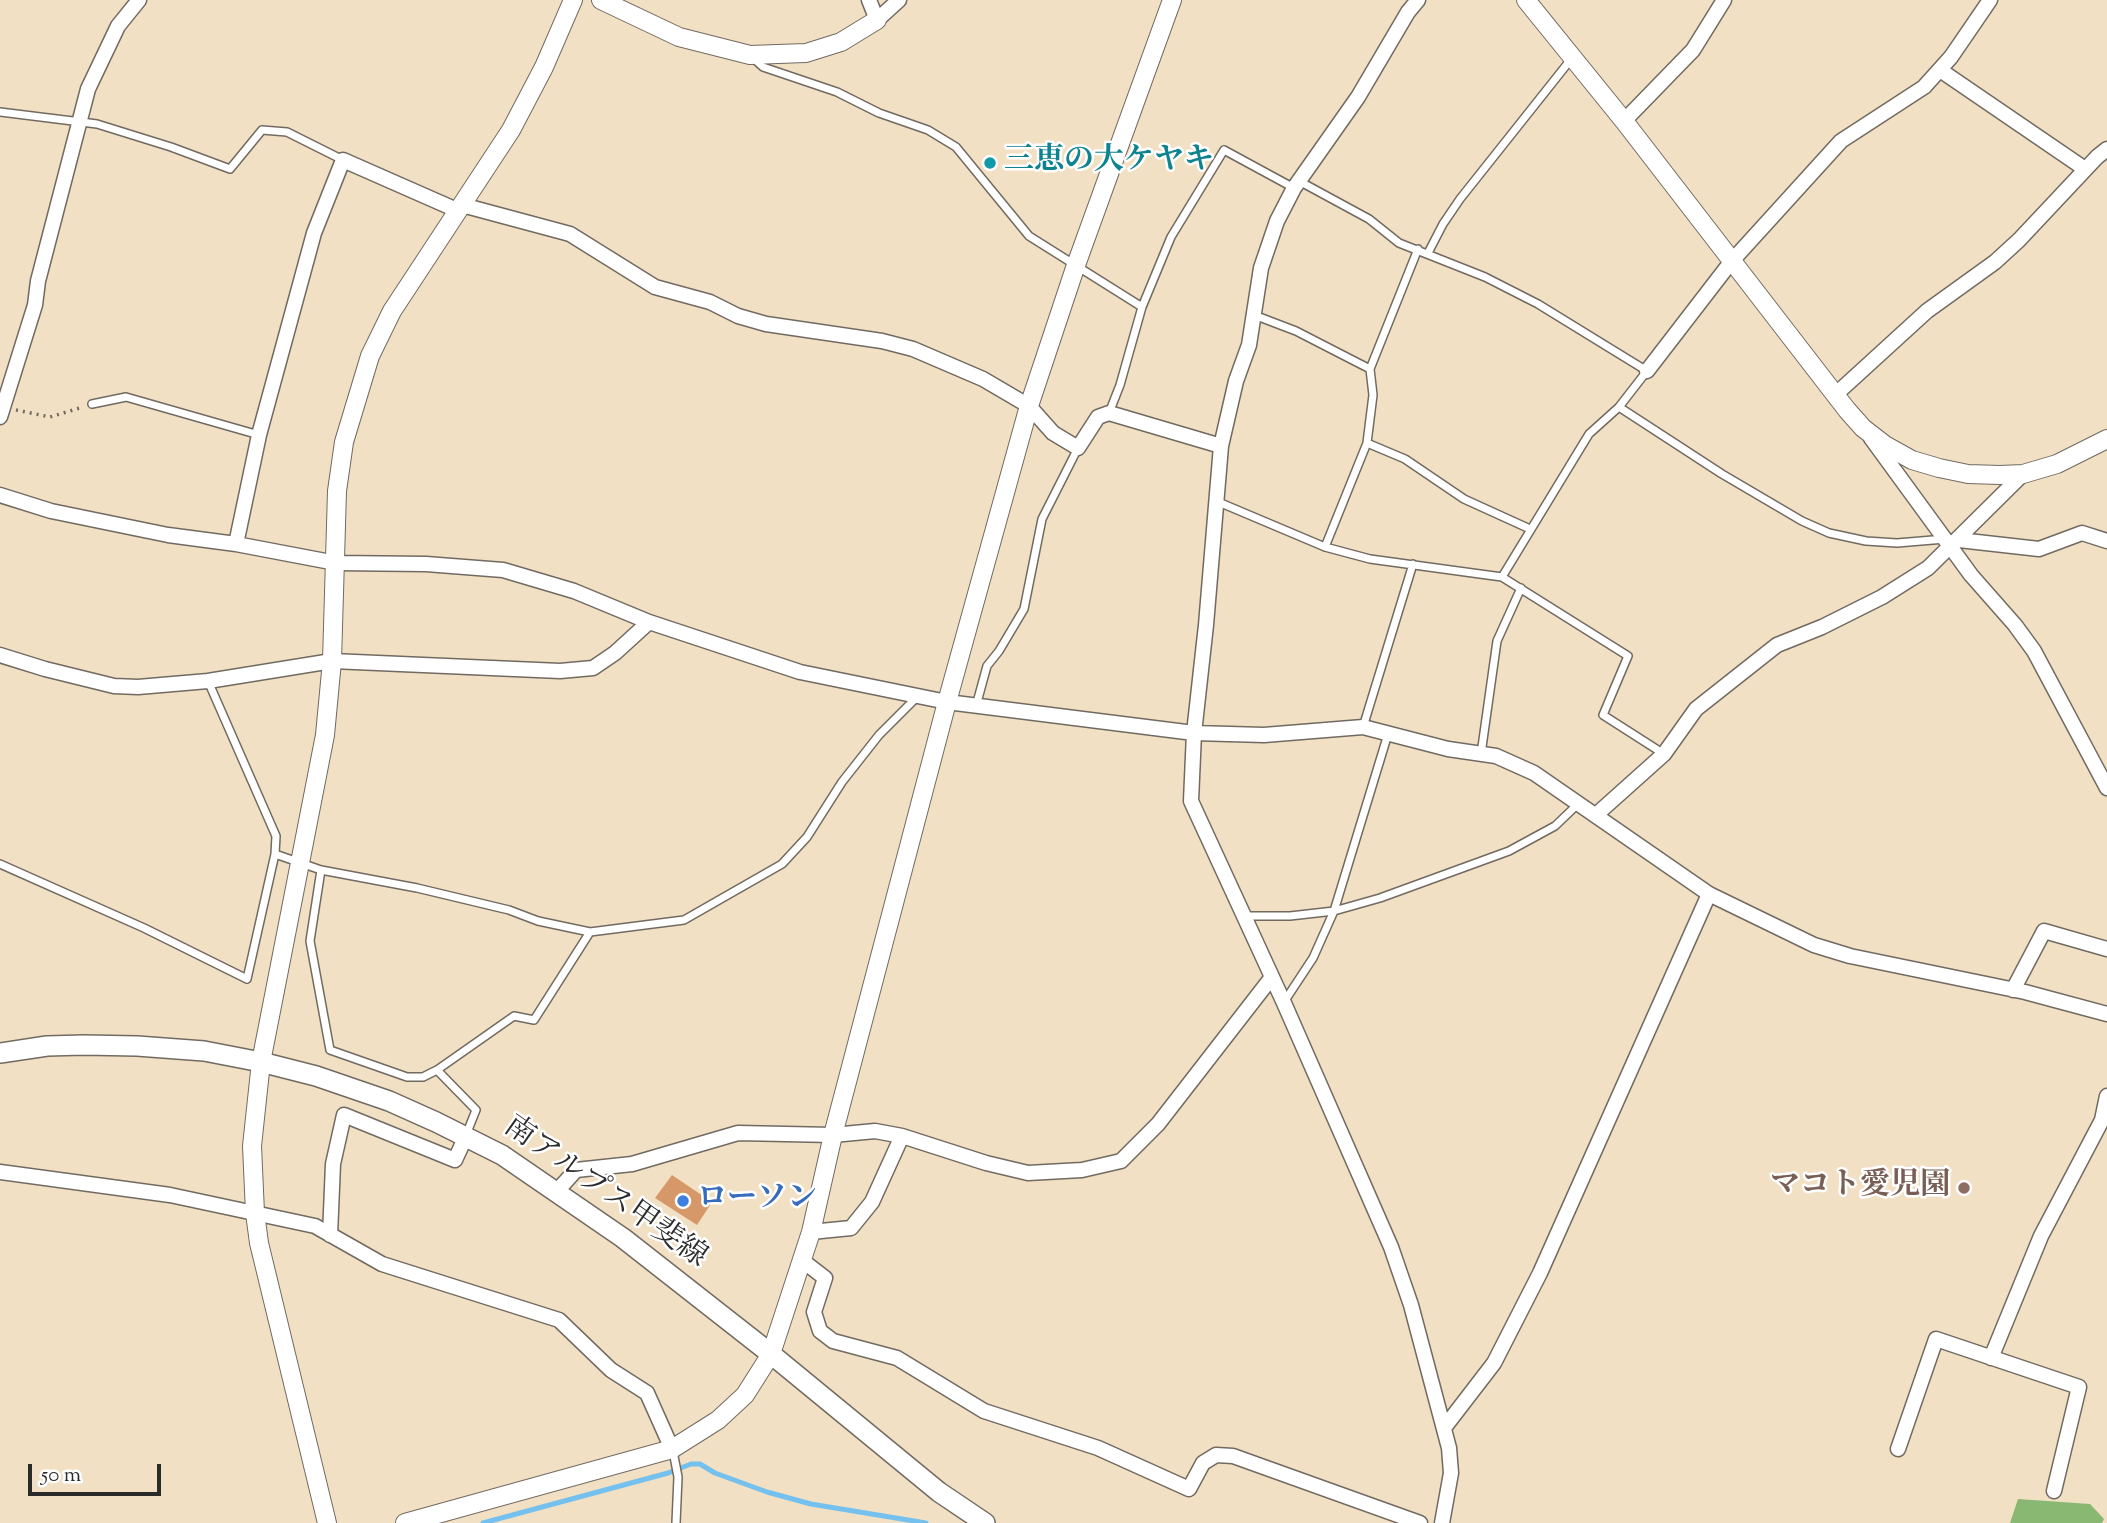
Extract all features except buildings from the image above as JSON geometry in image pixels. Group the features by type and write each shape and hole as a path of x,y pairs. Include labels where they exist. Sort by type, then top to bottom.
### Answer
{"main road":[{"name":"南アルプス甲斐線","path":"0,1053 47,1046 137,1045 204,1051 316,1076 388,1101 466,1136 502,1155 557,1191 633,1246 771,1354 939,1492 985,1523"}],"street":[{"path":"1,412 35,304 38,281 89,89 118,26 139,0"},
{"path":"327,1523 259,1243 252,1146 261,1062 326,735 332,661 337,491 344,442 370,356 392,311 510,130 544,67 573,0"},
{"path":"601,0 679,37 750,55 806,53 841,42 877,20 899,0"},
{"path":"869,0 877,20"},
{"path":"405,1523 672,1449 718,1420 745,1395 771,1354 811,1232 833,1135 947,702 1029,406 1076,265 1172,0"},
{"path":"1418,0 1408,12 1358,96 1296,185 1277,221 1261,268 1249,345 1221,446 1194,733 1191,801 1284,1003 1391,1247 1411,1305 1449,1448 1451,1473 1442,1523"},
{"path":"1526,0 1624,121 2034,651 2107,788"},
{"path":"1624,121 1693,50 1724,0"},
{"path":"1647,371 1731,262 1842,141 1924,86 1951,57 1990,0"},
{"path":"1940,70 2085,169"},
{"path":"1835,395 1927,311 1995,262 2107,149"},
{"path":"236,544 259,435 314,233 343,160 460,208 570,234 655,287 710,302 738,316 766,324 871,339 913,349 983,379 1029,406 1053,433 1078,448 1098,417 1109,413 1221,446"},
{"path":"1863,428 1885,445 1912,460 1968,474 2023,474 2057,464 2107,439"},
{"path":"1597,814 1664,754 1696,709 1777,645 1882,597 1928,568 1951,542 2023,474"},
{"path":"0,495 51,511 168,535 236,544 336,563 426,564 503,570 574,591 649,622 800,673 947,702 1194,733 1264,735 1363,727 1448,749 1496,755 1534,772 1709,894 1814,946 1850,956 2013,989 2107,1014"},
{"path":"1951,542 2039,549 2082,533 2107,541"},
{"path":"0,655 45,670 114,685 138,687 208,681 332,661 523,670 593,668 615,653 649,622"},
{"path":"1444,1429 1494,1363 1540,1273 1709,894"},
{"path":"2013,989 2044,931 2107,949"},
{"path":"557,1191 576,1171 632,1164 738,1133 833,1135 875,1131 902,1136 986,1163 1028,1173 1082,1170 1121,1161 1158,1124 1272,977"},
{"path":"1991,1358 2041,1236 2102,1120 2107,1096"},
{"path":"330,1235 333,1164 344,1115 455,1160 466,1136"},
{"path":"811,1232 851,1228 872,1202 902,1136"},
{"path":"0,1172 170,1195 314,1226 382,1265 559,1321 611,1370 647,1392 672,1449"},
{"path":"803,1261 825,1278 814,1312 820,1331 833,1340 897,1358 984,1411 1098,1448 1189,1489 1203,1463 1216,1455 1233,1456 1420,1523"},
{"path":"1898,1449 1936,1339 2079,1387 2054,1491"}],"lane":[{"path":"750,55 763,67 837,92 879,113 928,130 956,147 1029,236 1142,307"},
{"path":"1428,253 1443,224 1460,200 1573,58"},
{"path":"0,112 97,124 230,169 262,130 287,132 343,160"},
{"path":"1109,413 1120,385 1142,307 1171,237 1224,150 1369,219 1399,243 1485,277 1538,304 1647,371 1619,407 1589,434 1502,577"},
{"path":"1325,547 1367,443 1373,395 1370,369 1418,250"},
{"path":"1254,315 1296,331 1370,369"},
{"path":"92,404 126,397 259,435"},
{"path":"1619,407 1722,474 1829,533 1897,544 1951,542"},
{"path":"1367,443 1405,459 1464,499 1530,529"},
{"path":"976,706 987,666 1024,609 1042,519 1078,448"},
{"path":"1216,501 1325,547 1370,559 1502,577 1628,656 1604,715 1664,754"},
{"path":"1363,727 1413,564"},
{"path":"1481,754 1497,640 1521,588"},
{"path":"0,864 144,928 247,979 275,854 276,836 208,681"},
{"path":"275,854 321,870 417,888 509,910 538,921 590,932 684,920 782,864 807,837 842,782 879,735 918,696"},
{"path":"1284,1003 1314,958 1334,911 1388,734"},
{"path":"1244,916 1290,916 1334,911 1380,898 1509,851 1555,826 1578,804"},
{"path":"321,870 310,941 330,1050 407,1077 423,1077 437,1070 514,1016 534,1020 590,932"},
{"path":"437,1070 476,1110 466,1136"},
{"path":"672,1449 678,1477 676,1523"}],"path":[{"path":"1,412 50,417 92,404"}],"green space":[{"path":"2018,1499 2090,1504 2104,1519 2102,1523 2010,1523"}],"waterway":[{"path":"483,1523 668,1473 691,1464 700,1464 715,1473 767,1492 811,1504 926,1523"}],"place":[{"name":"三恵の大ケヤキ","path":"990,163"},
{"name":"マコト愛児園","path":"1964,1188"},
{"name":"ローソン","path":"683,1201"}]}
